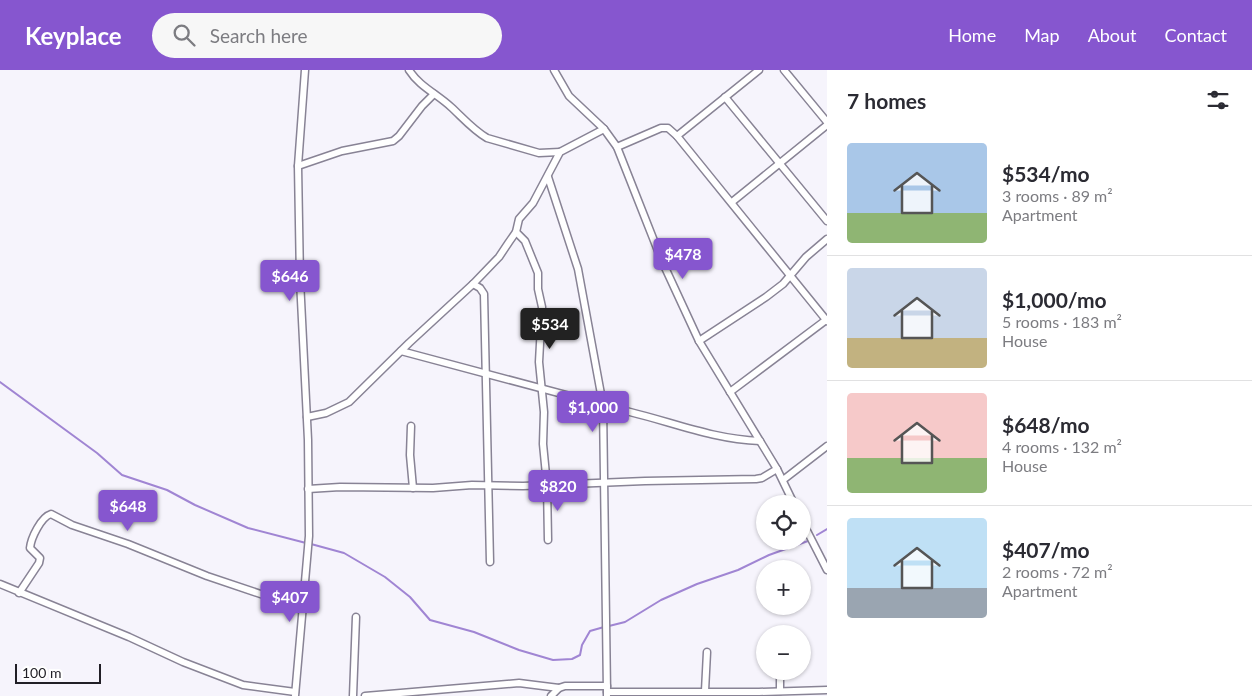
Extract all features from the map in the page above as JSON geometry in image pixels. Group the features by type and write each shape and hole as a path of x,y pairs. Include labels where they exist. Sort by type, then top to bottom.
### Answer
{"street":[{"path":"0,584 243,685 295,694 308,536 307,417 300,280 298,166 305,70"},
{"path":"409,70 415,78 461,115 479,134 487,138 539,153 560,152 604,129"},
{"path":"554,70 569,96 604,129 617,147 662,261 699,340 783,480 790,495"},
{"path":"677,136 759,70"},
{"path":"732,202 827,123 784,70"},
{"path":"298,166 342,150 393,141 434,94"},
{"path":"725,97 827,221"},
{"path":"617,147 661,128 668,128 677,136 732,202 827,321 730,392"},
{"path":"307,417 326,413 349,402 499,257 516,232 519,219 533,203 560,152"},
{"path":"548,177 578,269 603,405 607,691"},
{"path":"516,232 525,241 538,273 538,289 542,307 539,362 544,412 543,444 547,485 548,540"},
{"path":"699,340 766,298 783,284 806,257 827,239"},
{"path":"473,284 480,288 484,294 490,562"},
{"path":"401,351 542,388 704,434 736,440 760,441"},
{"path":"411,426 410,455 413,488"},
{"path":"783,480 827,446"},
{"path":"308,489 756,479 777,470"},
{"path":"18,593 39,563 40,558 30,548 32,538 46,516 51,514 72,525 128,544 206,576 302,608"},
{"path":"811,539 827,570"},
{"path":"353,696 356,617"},
{"path":"705,691 706,652"},
{"path":"780,680 780,691"},
{"path":"365,696 519,682 559,688"},
{"path":"551,696 559,688 565,686 607,691 663,694 705,691 739,694 780,691 813,693 827,690"}],"waterway":[{"path":"0,382 97,453 122,475 167,490 195,505 248,528 306,543"},
{"path":"817,535 827,529"},
{"path":"311,544 344,553 385,577 410,597 430,620 474,632 519,650 553,660 572,659 580,655 582,645 590,631 604,627"},
{"path":"609,626 625,622 661,600 697,584 738,570 783,550"}]}
